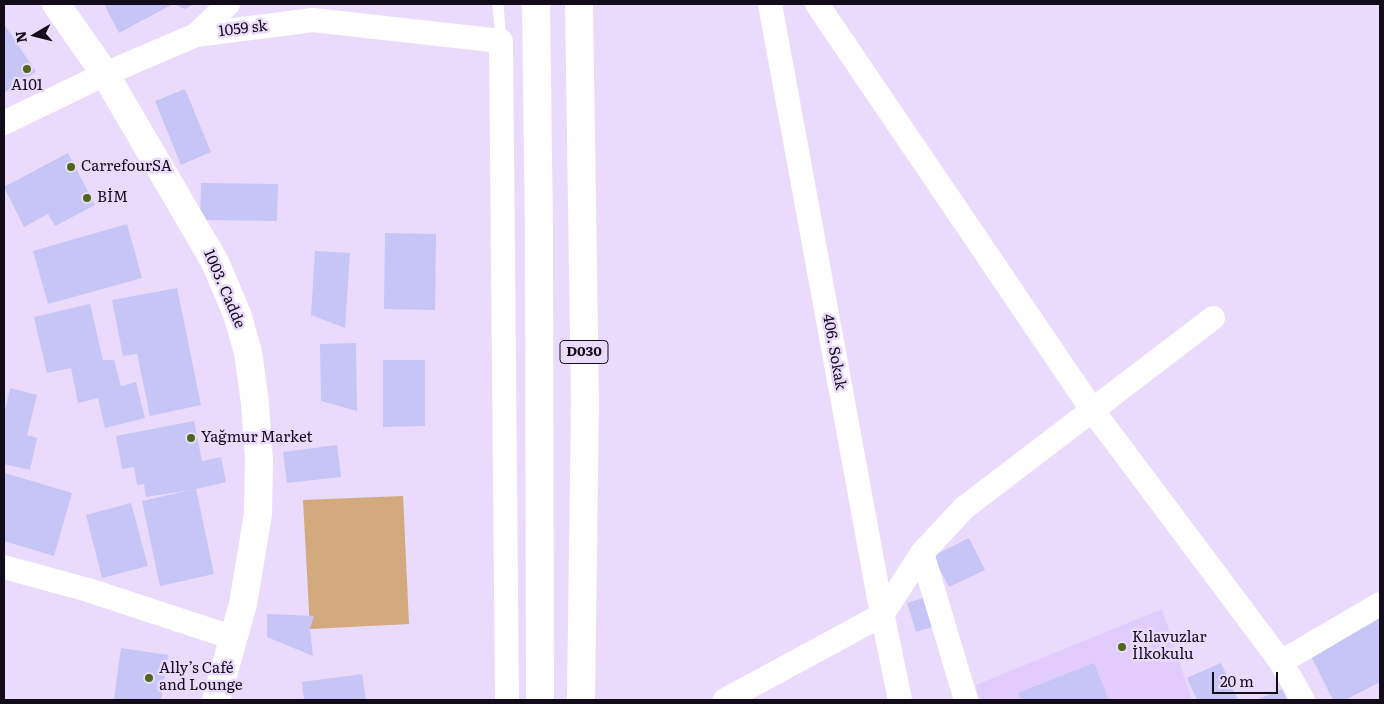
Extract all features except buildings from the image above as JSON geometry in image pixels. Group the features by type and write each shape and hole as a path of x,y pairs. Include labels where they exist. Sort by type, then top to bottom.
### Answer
{"main road":[{"name":"1003. Cadde","path":"56,4 106,74 215,262 237,314 248,352 260,460 258,514 243,604 216,700"},
{"name":"D030","path":"536,4 539,233 540,700"},
{"name":"D030","path":"579,4 585,402 582,700"}],"street":[{"path":"196,35 228,4"},
{"name":"406. Sokak","path":"770,4 882,615 900,700"},
{"path":"817,4 1092,411 1281,662 1302,700"},
{"name":"1059 sk","path":"4,123 106,74 196,35 313,20 501,41"},
{"path":"501,41 508,700"},
{"path":"725,700 882,615 922,553 964,508 1214,318"},
{"path":"922,553 966,700"},
{"path":"4,567 88,590 234,638"},
{"path":"1281,662 1380,604"}],"lane":[{"path":"498,4 501,41"}],"shaded area":[{"path":"403,496 409,624 310,629 303,500"},
{"name":"Kılavuzlar İlkokulu","path":"1162,609 1192,700 980,700 976,685"}],"place":[{"name":"A101","path":"27,69"},
{"name":"CarrefourSA","path":"71,167"},
{"name":"BİM","path":"87,198"},
{"name":"Yağmur Market","path":"191,438"},
{"name":"Kılavuzlar İlkokulu","path":"1122,647"},
{"name":"Ally’s Café and Lounge","path":"149,678"}]}
